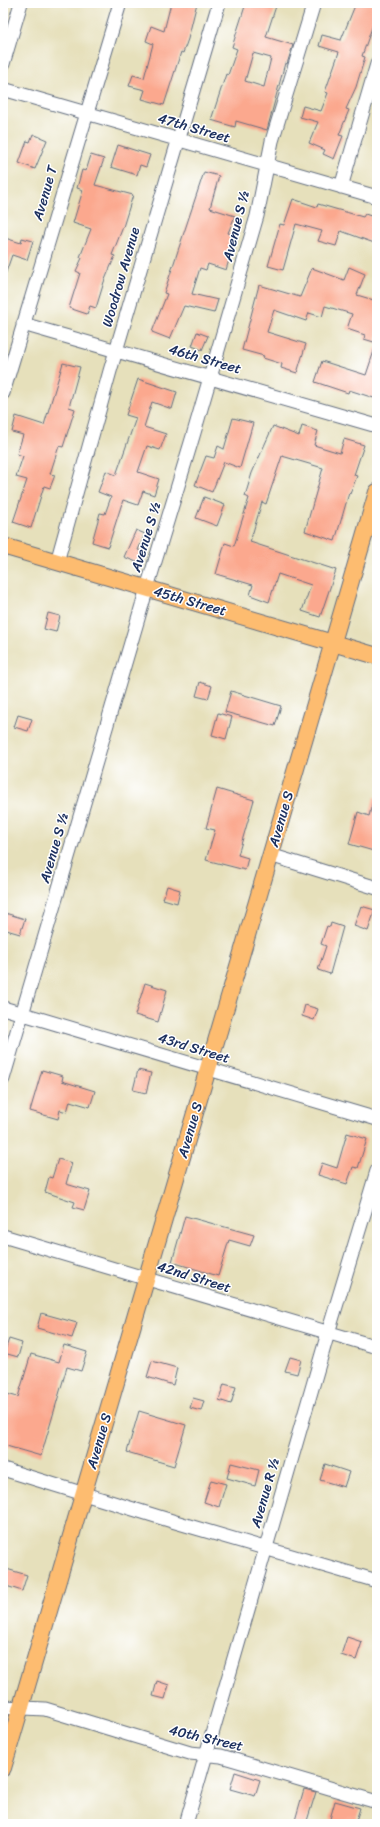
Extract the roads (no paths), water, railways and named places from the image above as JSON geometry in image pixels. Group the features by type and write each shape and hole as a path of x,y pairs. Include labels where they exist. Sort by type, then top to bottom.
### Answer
{"main road":[{"name":"Avenue S","path":"3,1768 377,492"},
{"name":"45th Street","path":"3,546 377,656"}],"street":[{"path":"3,64 21,3"},
{"name":"Avenue T","path":"3,393 120,3"},
{"name":"Woodrow Avenue","path":"57,562 116,350 219,3"},
{"name":"Avenue S ½","path":"3,1079 210,378 256,216 272,141 314,3"},
{"path":"341,187 377,64"},
{"name":"47th Street","path":"3,89 377,197"},
{"name":"46th Street","path":"23,324 377,426"},
{"path":"270,855 377,888"},
{"name":"43rd Street","path":"3,1008 377,1119"},
{"name":"Avenue R ½","path":"186,1824 265,1548 377,1171"},
{"name":"42nd Street","path":"3,1236 377,1347"},
{"path":"3,1469 377,1580"},
{"name":"40th Street","path":"3,1707 45,1709 190,1753 221,1756 377,1802"}]}
